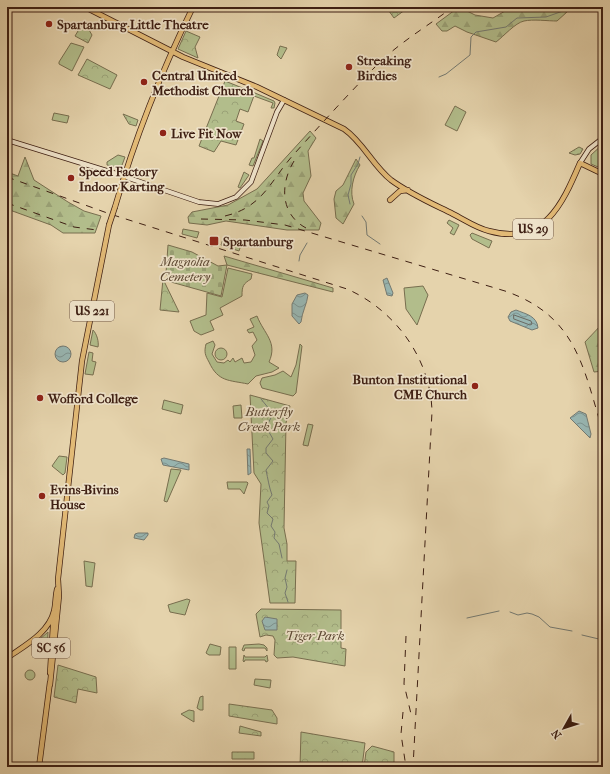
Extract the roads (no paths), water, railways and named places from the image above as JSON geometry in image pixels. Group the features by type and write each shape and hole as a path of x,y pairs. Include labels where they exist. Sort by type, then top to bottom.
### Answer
{"main road":[{"name":"US 29","path":"85,7 171,52 284,100 350,133 383,173 408,190 488,231 515,234 537,228 552,216 565,197 580,163"},
{"name":"US 221","path":"7,658 41,633 49,624 56,611 55,596 58,588 82,361 109,225 124,176 155,88 193,7"},
{"path":"7,140 124,176 199,202 213,204 224,202 242,192 253,178 277,112 284,100"},
{"path":"603,138 589,149 580,163 603,174"},
{"path":"390,200 400,191 408,190"},
{"name":"SC 56","path":"39,767 50,685 50,659 56,611"}],"water":[{"path":"387,278 393,293 392,296 387,295 383,280"},
{"path":"305,293 308,295 301,322 299,324 292,316 292,304 297,295"},
{"path":"516,310 533,318 536,321 538,328 532,330 510,321 508,317 511,312"},
{"path":"63,346 69,348 71,354 69,360 63,362 57,360 55,354 57,348"},
{"path":"579,411 586,414 591,434 590,438 570,418"},
{"path":"247,449 250,449 251,473 248,475"},
{"path":"164,458 189,464 189,470 163,465 161,459"},
{"path":"148,533 148,535 144,540 134,538 135,534"},
{"path":"265,617 277,619 277,630 265,630 262,621"}],"waterway":[{"path":"439,77 446,74 470,55 471,37 476,32 506,27 517,18 546,17 563,11"},
{"path":"350,204 348,195 351,184 351,175 358,164 360,157"},
{"path":"362,216 366,222 367,235 380,244"},
{"path":"299,261 300,255 307,243"},
{"path":"261,399 270,410 272,416 266,427 273,439 266,448 266,453 273,461 266,470 272,495 267,502 269,506 267,513 273,519 271,526 275,532 274,538 279,544 282,558"},
{"path":"287,570 285,578 287,587 285,593 288,602"},
{"path":"467,618 499,611"},
{"path":"510,612 518,615 527,613 532,614 539,617 550,627 572,631"},
{"path":"582,635 603,640"}],"railway":[{"path":"225,216 238,212 258,199 266,191 295,153 388,54 453,7"},
{"path":"294,161 286,179 285,198 291,215 297,222 306,228"},
{"path":"7,177 110,214 347,289 364,298 380,310 395,323 407,338 425,373 430,392 432,412 413,767"},
{"path":"7,203 74,227 97,230"},
{"path":"201,219 245,220 285,225 505,291 529,302 548,314 562,329 574,346 582,365 603,432"},
{"path":"406,636 404,684 411,714"},
{"path":"403,712 401,734 406,767"}],"place":[{"name":"Spartanburg Little Theatre","path":"49,24"},
{"name":"Streaking Birdies","path":"349,67"},
{"name":"Central United Methodist Church","path":"144,82"},
{"name":"Live Fit Now","path":"163,133"},
{"name":"Speed Factory Indoor Karting","path":"71,178"},
{"name":"Spartanburg","path":"214,241"},
{"name":"Bunton Institutional CME Church","path":"475,386"},
{"name":"Wofford College","path":"40,398"},
{"name":"Evins-Bivins House","path":"42,496"}],"park label":[{"name":"Magnolia Cemetery","path":"185,268"},
{"name":"Butterfly Creek Park","path":"269,418"},
{"name":"Tiger Park","path":"315,635"}]}
